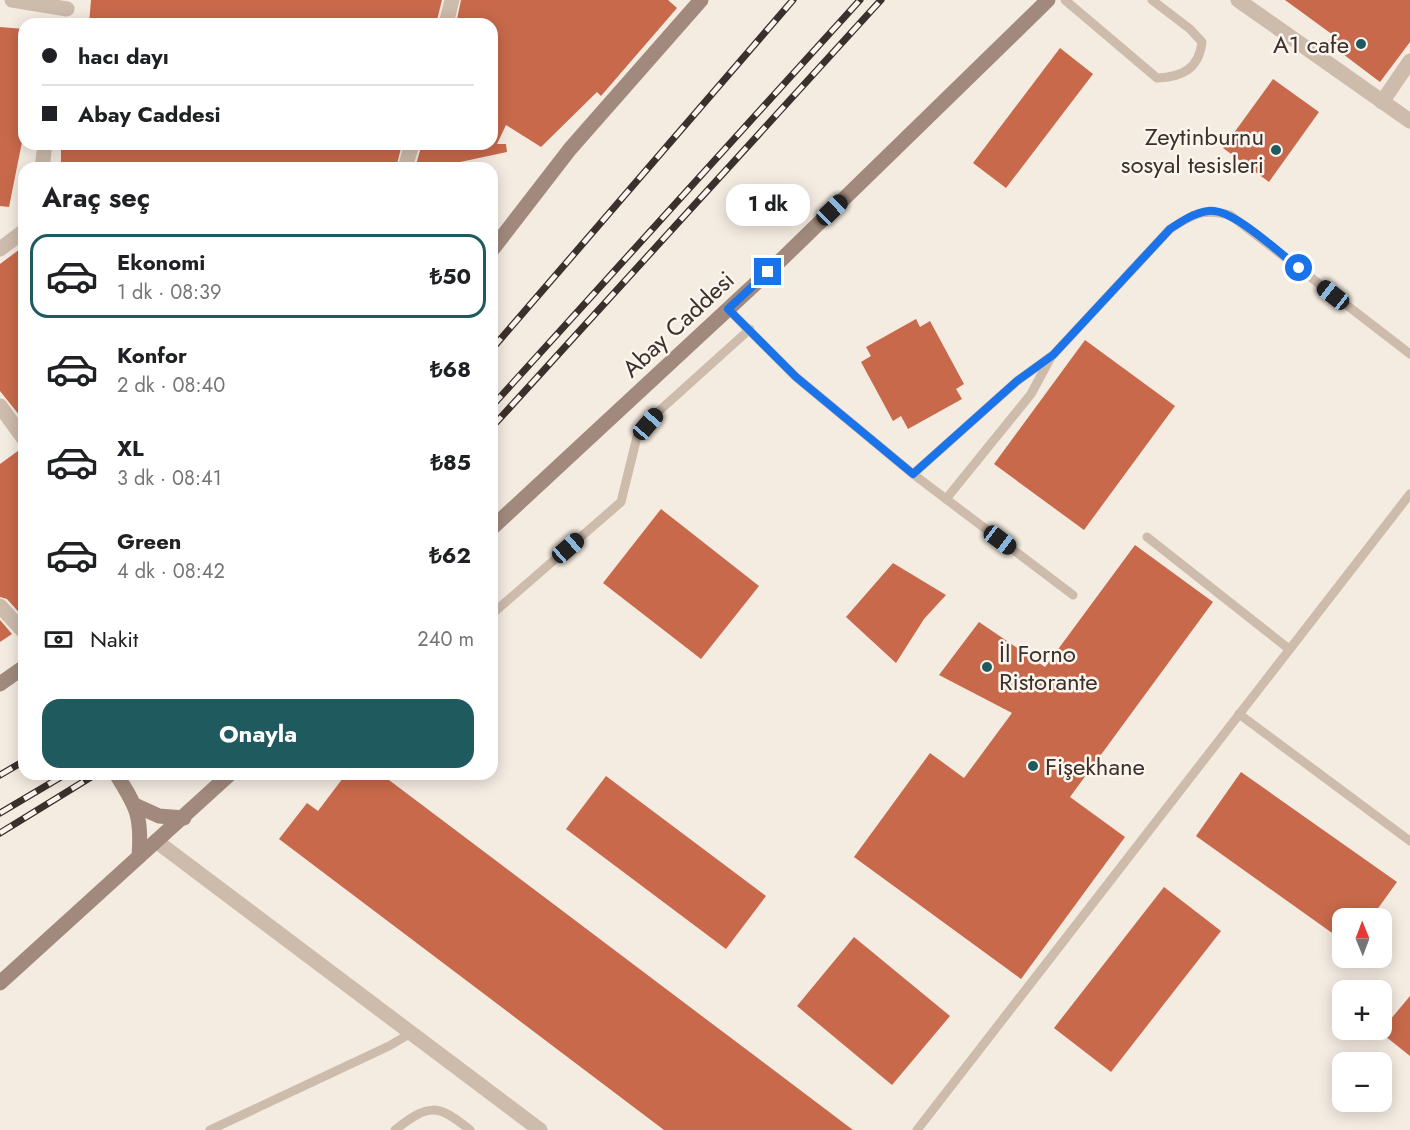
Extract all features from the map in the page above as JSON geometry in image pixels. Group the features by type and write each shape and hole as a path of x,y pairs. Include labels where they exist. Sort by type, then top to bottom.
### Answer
{"main road":[{"path":"498,242 570,149 700,0"},
{"name":"Abay Caddesi","path":"498,522 728,309 1048,0"},
{"path":"4,682 18,672"},
{"path":"120,780 137,806 141,832 139,856"},
{"path":"0,983 224,780"},
{"path":"137,806 159,816 184,818"}],"street":[{"path":"12,0 67,11"},
{"path":"448,18 452,0"},
{"path":"1238,0 1410,121"},
{"path":"1382,102 1410,61"},
{"path":"0,249 18,236"},
{"path":"0,406 18,431"},
{"path":"0,606 18,626"},
{"path":"156,841 540,1130"}],"lane":[{"path":"1065,0 1157,78 1175,77 1191,69 1200,55 1202,42 1190,29 1152,0"},
{"path":"913,474 1017,381 1053,355 1170,229 1188,217 1210,210 1230,215 1410,354"},
{"path":"728,309 796,377 913,474 1073,595"},
{"path":"498,609 621,502 637,437 659,411 750,329"},
{"path":"946,499 1031,394 1053,355"},
{"path":"917,1130 1410,494"},
{"path":"1147,537 1289,649"},
{"path":"1239,714 1410,841"},
{"path":"210,1130 411,1033"},
{"path":"394,1130 417,1112 430,1111 448,1112 470,1130"}],"building":[{"path":"91,0 442,0 438,18 90,18"},
{"path":"461,0 668,0 677,8 601,96 597,92 541,147 506,125 498,142 498,18 457,18"},
{"path":"1285,0 1410,0 1410,42 1380,82 1327,42 1333,35"},
{"path":"0,27 18,28 18,150 20,150 9,207 0,206"},
{"path":"1060,48 1093,74 1006,188 973,163"},
{"path":"1273,79 1319,112 1269,182 1223,148"},
{"path":"498,144 506,144 507,152 460,162 417,162 420,150 498,150"},
{"path":"61,150 400,150 398,162 61,162"},
{"path":"18,250 18,414 0,391 0,264"},
{"path":"916,319 920,327 930,321 964,384 956,389 962,399 908,429 901,416 893,421 861,362 871,356 866,347"},
{"path":"1085,340 1175,406 1084,530 994,464"},
{"path":"18,451 18,611 7,599 0,597 0,464"},
{"path":"661,509 759,586 701,659 603,583"},
{"name":"Fişekhane","path":"1135,545 1213,602 1070,797 1125,837 1021,979 854,857 930,753 964,778 1012,713 939,675 979,622 1045,667"},
{"path":"893,563 946,595 924,619 896,663 846,617"},
{"path":"0,620 12,634 0,642"},
{"path":"1241,772 1397,882 1378,908 1332,908 1332,933 1196,836"},
{"path":"606,776 766,896 726,949 566,829"},
{"path":"341,780 389,780 853,1130 664,1130 279,839 307,803 318,811"},
{"path":"1164,887 1221,931 1111,1072 1054,1028"},
{"path":"854,937 950,1016 892,1085 797,1006"},
{"path":"1410,996 1410,1056 1390,1040 1392,1040 1392,1018"}],"railway":[{"path":"498,342 793,0"},
{"path":"498,399 860,0"},
{"path":"498,420 881,0"},
{"path":"0,775 18,764"},
{"path":"0,813 56,780"},
{"path":"0,833 86,780"}],"place":[{"name":"A1 cafe","path":"1361,44"},
{"name":"Zeytinburnu sosyal tesisleri","path":"1276,150"},
{"name":"İl Forno Ristorante","path":"987,667"},
{"name":"Fişekhane","path":"1033,766"}],"route":[{"path":"768,272 728,309 796,377 913,474 1017,381 1053,355 1170,229 1188,217 1210,210 1230,215 1299,268"}]}
